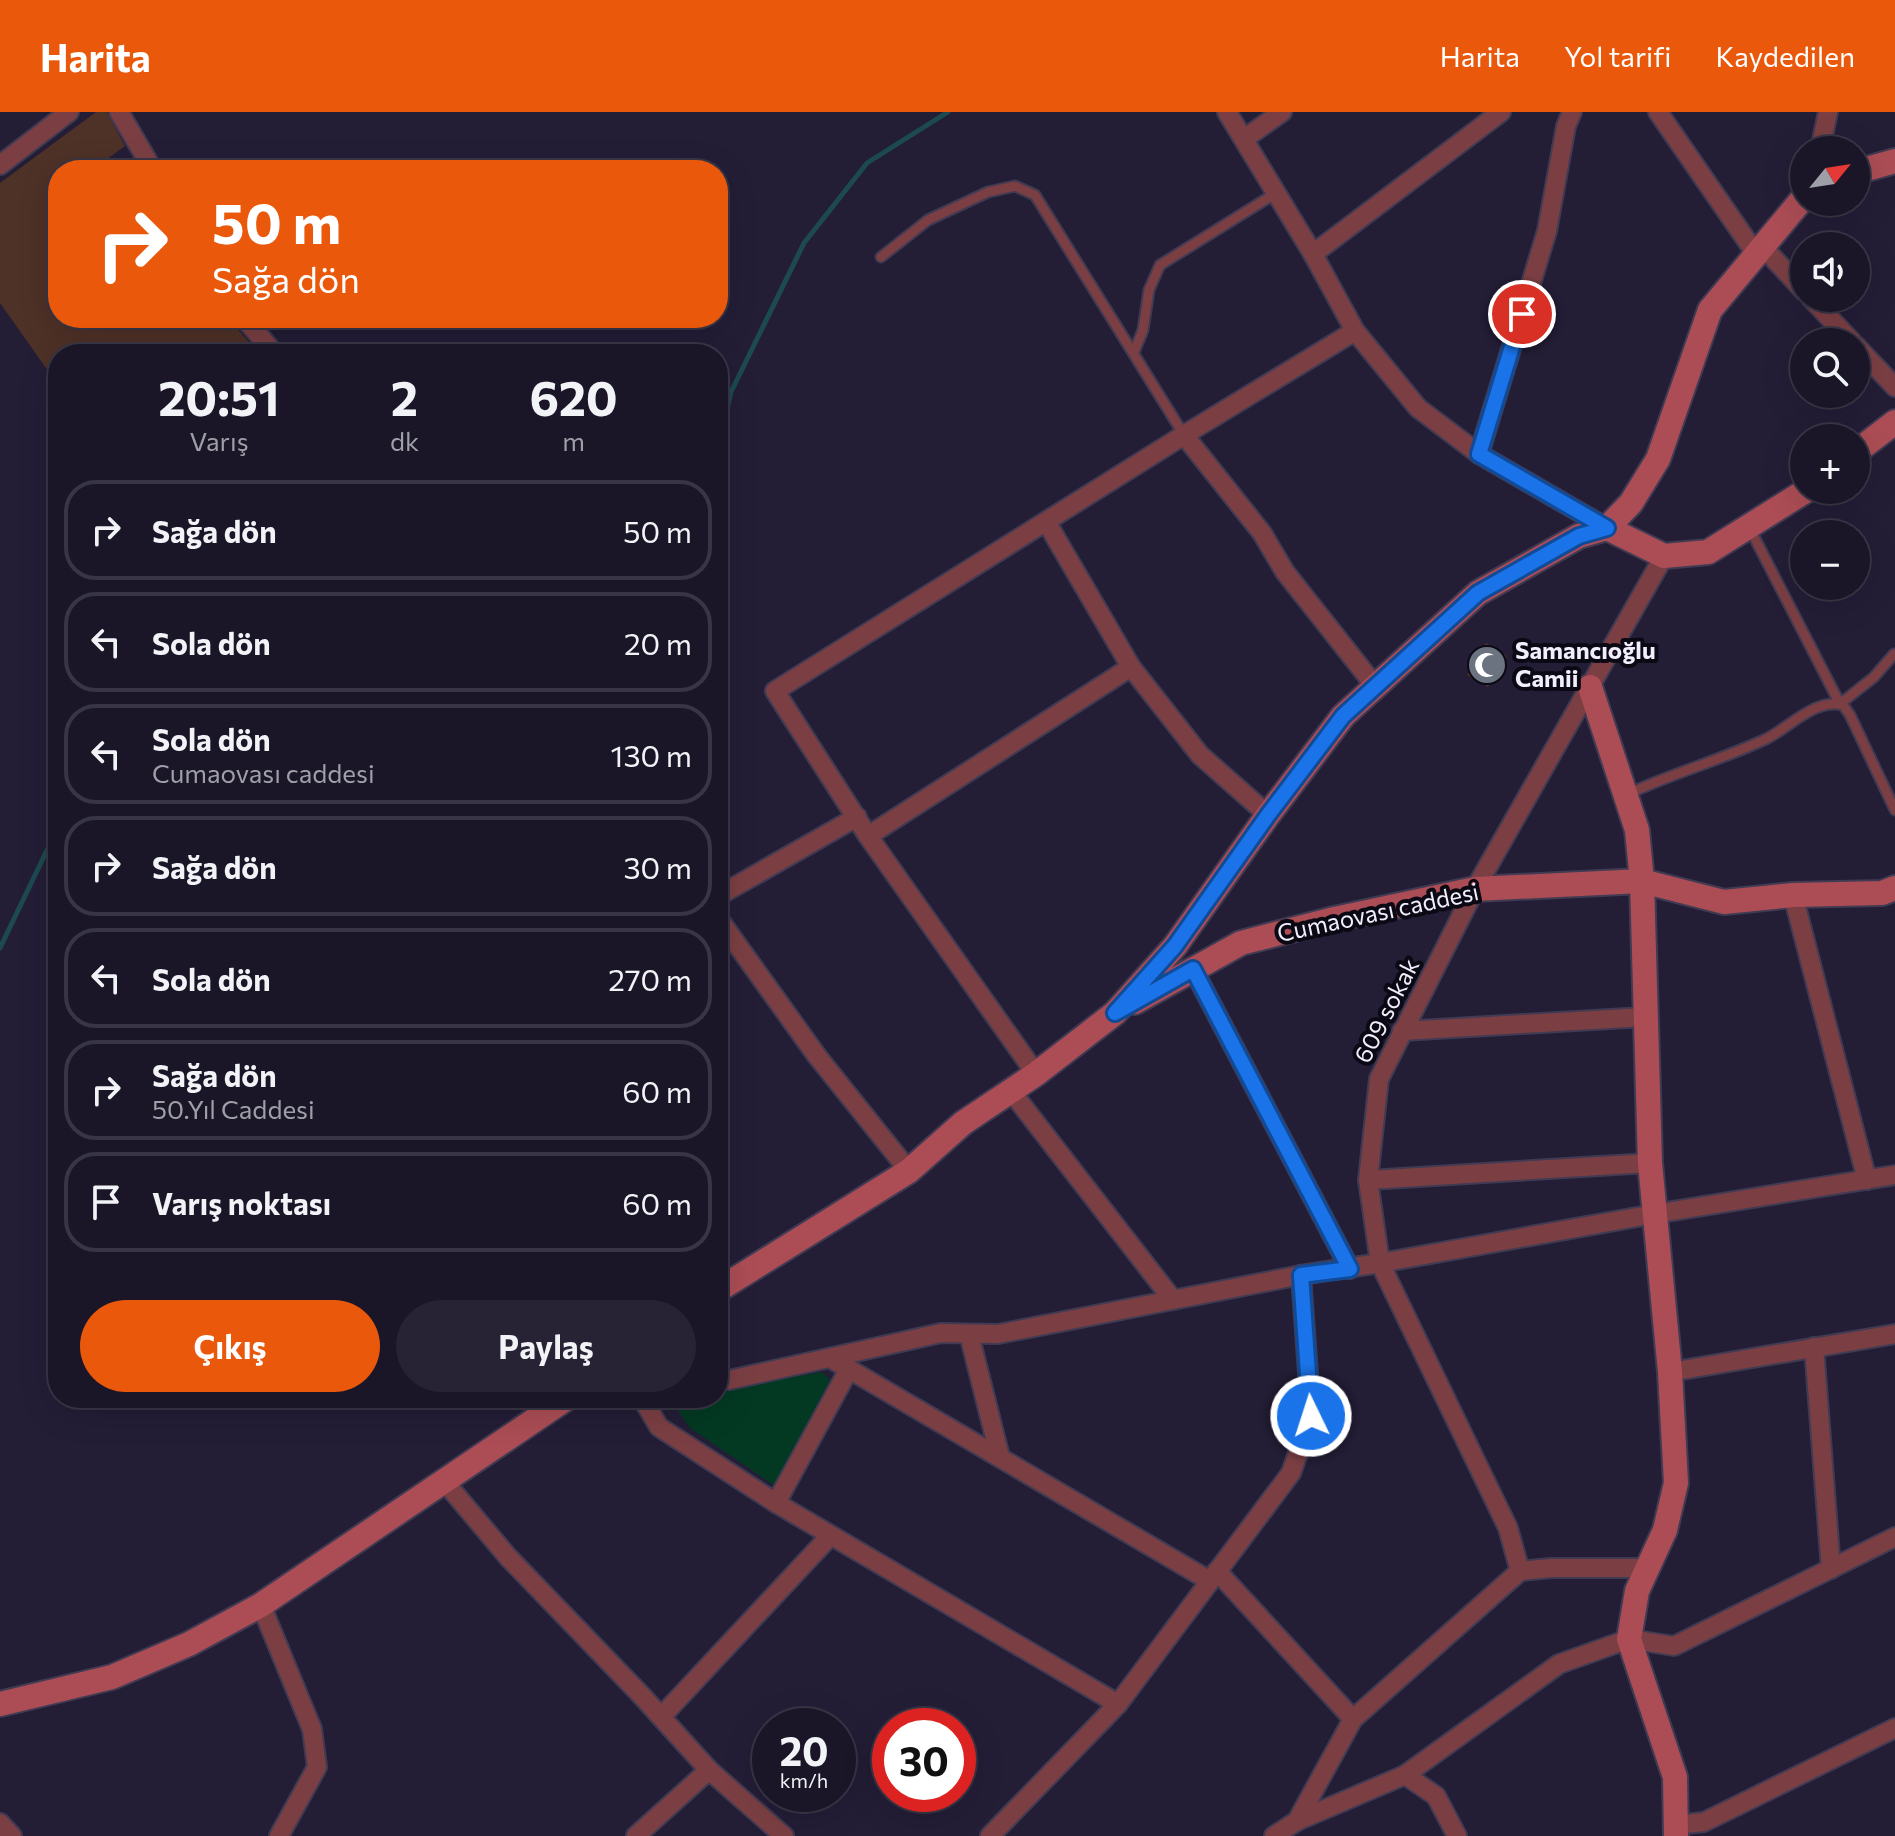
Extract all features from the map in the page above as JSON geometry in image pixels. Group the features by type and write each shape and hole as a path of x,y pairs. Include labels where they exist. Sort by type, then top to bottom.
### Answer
{"main road":[{"path":"1870,168 1895,161"},
{"path":"728,1284 909,1171 963,1123 1036,1074 1115,1013 1175,946 1343,716 1478,593 1579,536 1607,528 1631,503 1658,459 1710,310 1790,213"},
{"path":"1870,441 1895,422"},
{"path":"1607,528 1664,556 1708,552 1790,501"},
{"path":"1590,687 1637,830 1642,881 1650,1163 1670,1372 1676,1483 1665,1530 1637,1591 1629,1639 1675,1777 1676,1831"},
{"name":"Cumaovası caddesi","path":"1115,1013 1241,943 1475,889 1642,881 1724,902 1793,895 1882,893 1895,888"},
{"path":"0,1704 112,1677 189,1644 261,1605 552,1408"}],"street":[{"path":"0,165 69,112"},
{"path":"119,112 147,160"},
{"path":"1227,112 1313,254 1355,331 1418,408 1479,454 1607,528"},
{"path":"1244,139 1282,112"},
{"path":"1313,254 1501,112"},
{"path":"1479,454 1547,231 1566,126 1572,112"},
{"path":"1658,112 1759,250 1790,278"},
{"path":"1823,136 1828,112"},
{"path":"1824,312 1839,328"},
{"path":"253,328 266,344"},
{"path":"1036,1074 868,836 775,691 1355,331"},
{"path":"1870,361 1895,387"},
{"path":"1184,435 1262,533 1285,572 1375,686"},
{"path":"1047,523 1131,667 1200,755 1268,815"},
{"name":"609 sokak","path":"1520,1571 1508,1528 1380,1263 1368,1180 1379,1079 1475,889 1664,556"},
{"path":"868,836 1131,667"},
{"path":"728,890 857,817"},
{"path":"1793,895 1867,1180"},
{"path":"728,932 817,1056 909,1171"},
{"path":"1193,969 1350,1269"},
{"path":"1402,1031 1645,1017"},
{"path":"1011,1091 1173,1300"},
{"path":"1368,1180 1650,1163"},
{"path":"728,1380 941,1333 998,1334 1301,1275 1895,1175"},
{"path":"990,1836 1118,1704 1291,1473 1311,1416 1301,1275"},
{"path":"969,1334 1000,1457"},
{"path":"1670,1372 1895,1334"},
{"path":"1814,1347 1831,1569"},
{"path":"830,1358 1214,1576 1353,1719"},
{"path":"776,1503 849,1369"},
{"path":"648,1408 659,1427 776,1503 1118,1704"},
{"path":"445,1482 508,1557 709,1770 784,1836"},
{"path":"661,1717 830,1536"},
{"path":"1274,1836 1297,1821 1405,1775 1559,1664 1629,1639 1674,1646 1895,1537"},
{"path":"1297,1821 1353,1719 1520,1571 1647,1568"},
{"path":"261,1605 312,1729 317,1767 279,1836"},
{"path":"1676,1831 1704,1822 1895,1728"},
{"path":"636,1836 709,1770"},
{"path":"1405,1775 1436,1796 1457,1836"},
{"path":"0,1823 12,1836"}],"lane":[{"path":"881,257 928,220 988,192 1015,186 1035,195 1184,435"},
{"path":"1134,352 1143,330 1149,290 1160,265 1276,193"},
{"path":"1749,527 1840,704 1850,715 1895,810"},
{"path":"1625,795 1766,738 1823,705 1840,704 1874,677 1894,654"}],"green space":[{"path":"822,1372 830,1380 775,1486 690,1428 676,1408 728,1408 728,1388"}],"building":[{"path":"96,112 107,112 125,146 106,160 48,160 48,328 237,328 250,344 48,344 48,371 0,303 0,183"},
{"name":"Samancıoğlu Camii","path":"1486,643 1507,656 1488,687 1467,675"}],"waterway":[{"path":"728,405 731,392 804,243 867,163 948,112"},
{"path":"0,948 48,848"}],"place":[{"name":"Samancıoğlu Camii","path":"1487,665"}],"route":[{"path":"1311,1416 1301,1275 1350,1269 1193,969 1115,1013 1175,946 1343,716 1478,593 1579,536 1607,528 1479,454 1522,314"}]}
